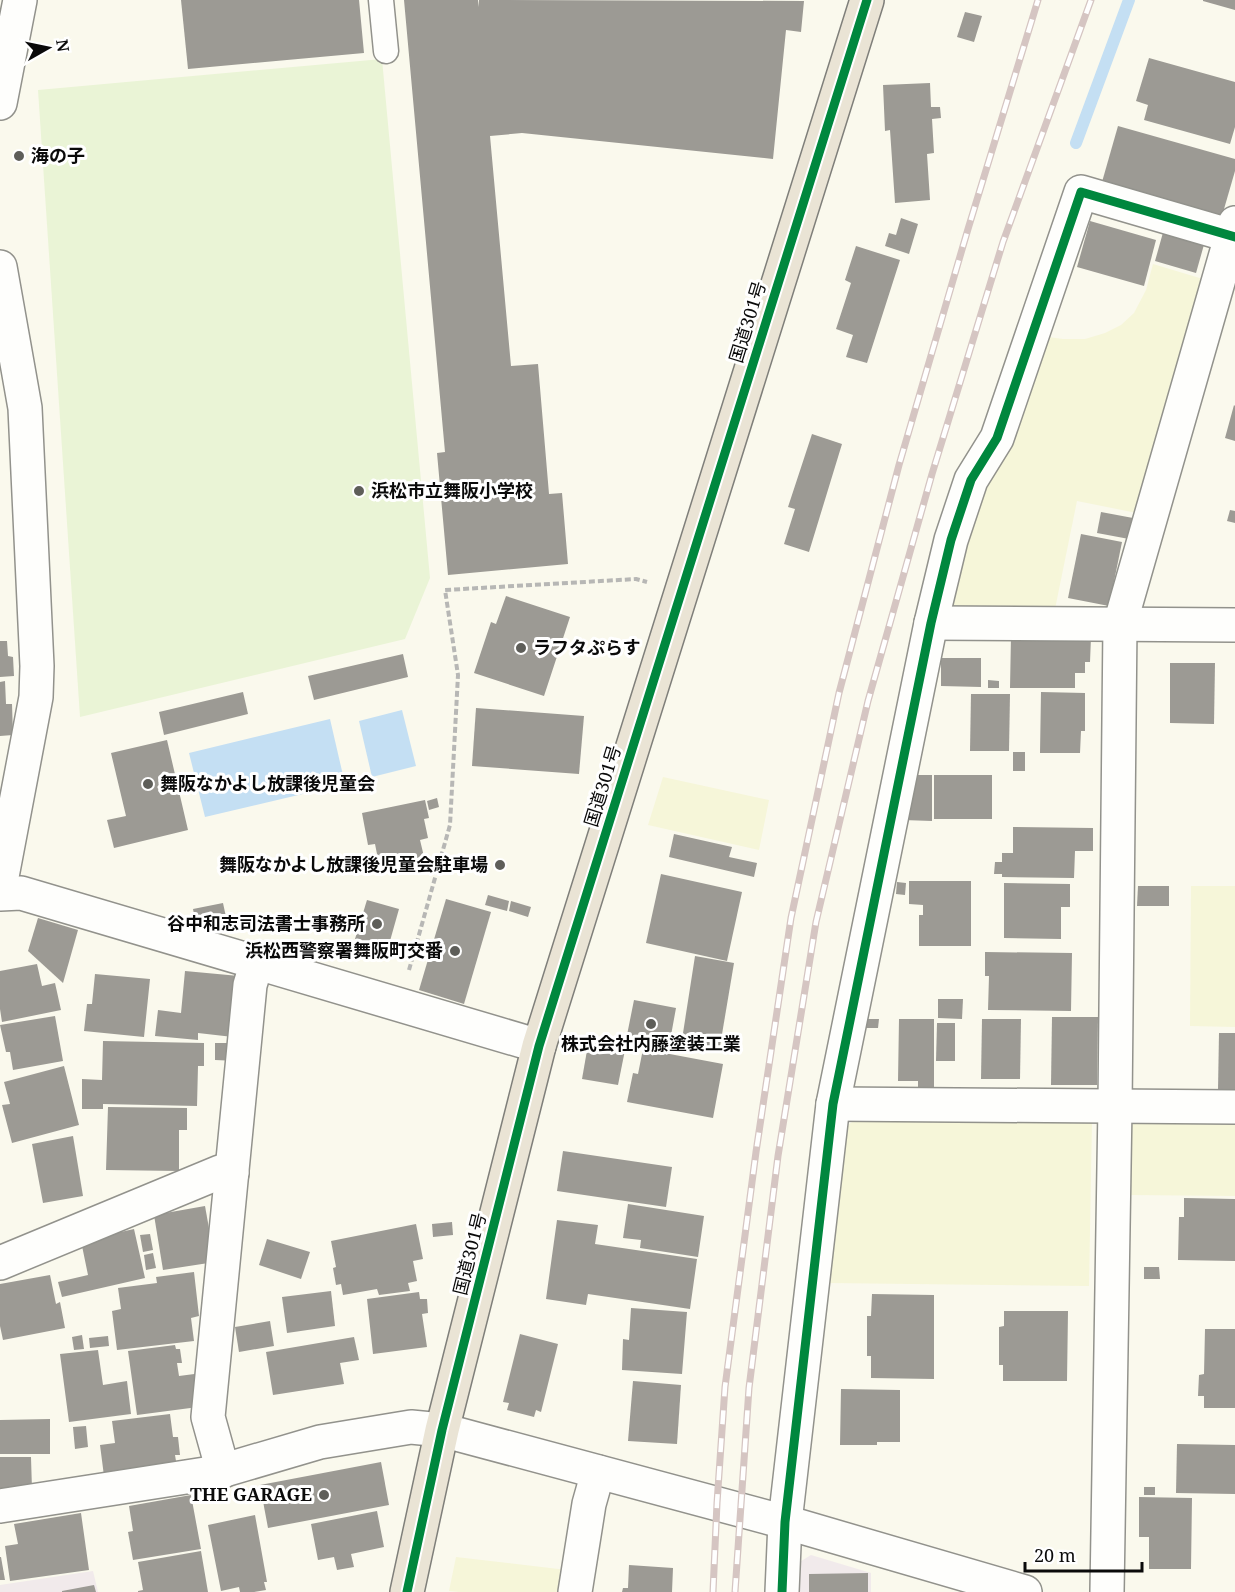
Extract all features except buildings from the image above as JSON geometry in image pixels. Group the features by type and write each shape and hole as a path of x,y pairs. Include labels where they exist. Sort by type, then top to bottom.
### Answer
{"highway":[{"name":"国道301号","path":"408,1592 442,1430 539,1046 867,0"}],"street":[{"path":"0,103 12,9"},
{"path":"782,1592 785,1522 833,1104 931,623 951,540 971,480 997,438 1081,192 1234,232 1120,624 1107,1592"},
{"path":"0,267 25,408 37,666 36,697 0,887"},
{"path":"931,623 1235,625"},
{"path":"0,894 21,893 539,1046"},
{"path":"224,1471 208,1417 250,985 257,962"},
{"path":"833,1104 1235,1107"},
{"path":"0,1263 220,1172 232,1173"},
{"path":"0,1506 224,1471 320,1442 411,1427 442,1430 785,1522 1025,1592"},
{"path":"575,1592 589,1504 597,1472"}],"lane":[{"path":"381,0 386,51"}],"path":[{"path":"399,1004 450,825 458,675 445,590 636,579 648,582"}],"shaded area":[{"path":"811,1555 871,1573 871,1592 793,1592 795,1565"},
{"path":"93,1571 98,1592 0,1592 0,1585"}],"green space":[{"path":"382,59 430,578 405,639 80,717 38,90"},
{"path":"1153,264 1203,279 1137,513 1077,501 1055,609 951,608 959,543 1041,336 1085,339 1121,325 1134,313 1146,290"},
{"path":"663,777 769,800 759,850 648,825"},
{"path":"1191,886 1235,886 1235,1027 1190,1026"},
{"path":"856,1119 1092,1121 1089,1286 827,1283 844,1128"},
{"path":"1137,1121 1235,1122 1235,1196 1128,1195 1129,1128"},
{"path":"456,1557 567,1570 564,1592 449,1591"}],"water":[{"path":"402,710 416,766 372,777 359,721"},
{"path":"330,719 345,784 205,817 189,753"}],"waterway":[{"path":"1076,143 1129,0"}],"railway":[{"path":"713,1592 725,1387 756,1152 791,918 839,693 899,465 1038,0"},
{"path":"735,1592 749,1388 778,1156 816,922 868,701 932,474 1003,242 1091,0"}],"cycle path":[{"path":"407,1592 442,1430 539,1046 867,0"},
{"path":"782,1592 785,1522 833,1104 931,623 951,540 971,480 997,438 1081,192 1235,237"}],"place":[{"name":"海の子","path":"19,156"},
{"name":"浜松市立舞阪小学校","path":"359,491"},
{"name":"ラフタぷらす","path":"521,648"},
{"name":"舞阪なかよし放課後児童会","path":"148,784"},
{"name":"舞阪なかよし放課後児童会駐車場","path":"500,865"},
{"name":"谷中和志司法書士事務所","path":"377,924"},
{"name":"浜松西警察署舞阪町交番","path":"455,951"},
{"name":"株式会社内藤塗装工業","path":"651,1024"},
{"name":"THE GARAGE","path":"324,1495"}]}
